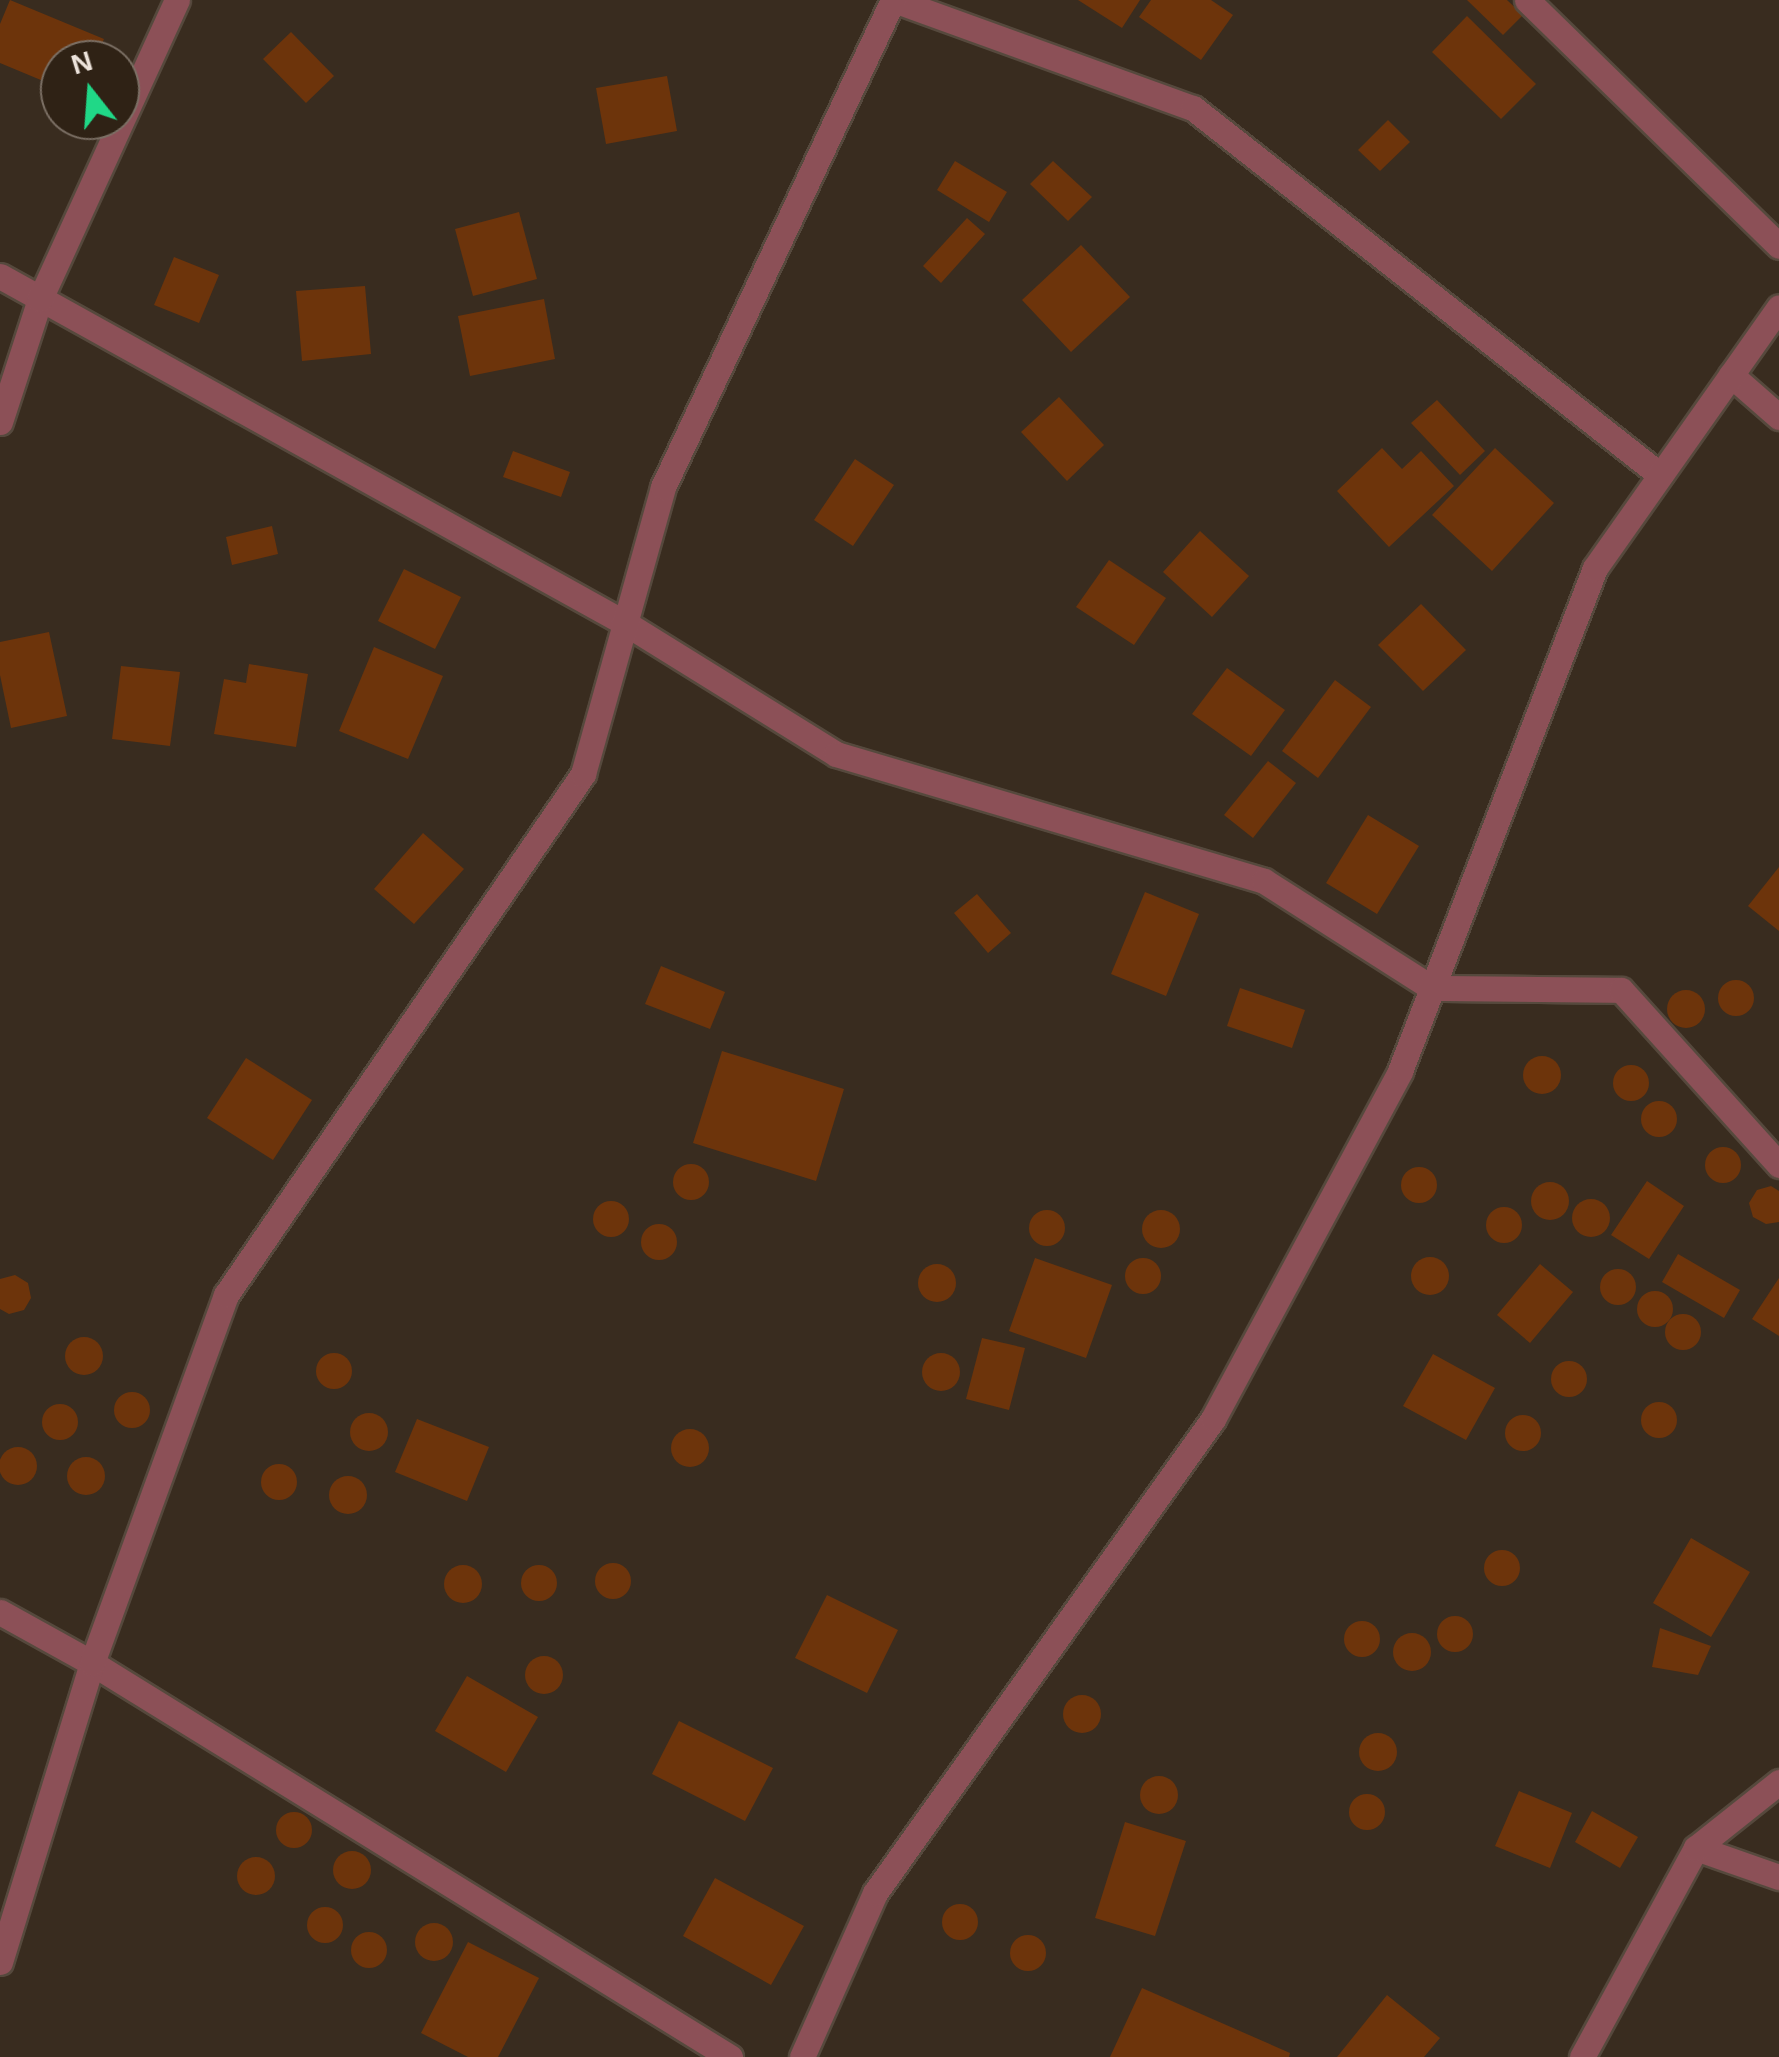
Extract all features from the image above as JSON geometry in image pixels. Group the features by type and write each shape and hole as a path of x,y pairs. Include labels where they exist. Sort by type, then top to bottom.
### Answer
{"street":[{"path":"0,422 40,298 178,0"},
{"path":"0,1962 92,1663 226,1295 584,774 664,487 894,0 1193,108 1660,476"},
{"path":"1526,0 1779,246"},
{"path":"0,276 625,623 836,754 1264,881 1432,988 1622,990 1779,1165"},
{"path":"802,2057 875,1893 1213,1420 1400,1071 1594,568 1779,307"},
{"path":"1730,376 1779,417"},
{"path":"0,1612 92,1663 730,2057"},
{"path":"1582,2057 1696,1848 1779,1782"},
{"path":"1696,1848 1779,1877"}],"building":[{"path":"10,0 104,39 40,40 40,80 0,63 0,24"},
{"path":"1078,0 1140,0 1122,28"},
{"path":"1151,0 1211,0 1233,15 1201,60 1139,17"},
{"path":"1467,0 1507,0 1523,15 1503,35"},
{"path":"1467,16 1536,84 1501,119 1432,52"},
{"path":"291,32 334,76 306,103 263,59"},
{"path":"667,76 677,131 606,144 596,88"},
{"path":"1388,120 1410,142 1380,171 1358,150"},
{"path":"955,161 1007,192 989,222 937,190"},
{"path":"1053,161 1092,197 1068,221 1030,184"},
{"path":"519,212 537,279 473,296 455,229"},
{"path":"967,218 985,234 941,283 923,266"},
{"path":"1081,245 1130,297 1071,352 1022,300"},
{"path":"174,257 219,275 199,323 154,305"},
{"path":"365,286 371,354 302,361 296,291"},
{"path":"544,299 555,359 470,376 458,316"},
{"path":"1059,397 1104,445 1067,481 1021,432"},
{"path":"1437,400 1485,451 1460,475 1411,423"},
{"path":"1382,448 1402,469 1421,451 1454,486 1389,547 1337,491"},
{"path":"1495,448 1554,503 1492,571 1432,515"},
{"path":"513,451 570,472 561,497 503,477"},
{"path":"855,459 894,485 853,546 814,520"},
{"path":"272,526 278,554 232,565 226,537"},
{"path":"1200,531 1249,576 1212,617 1163,572"},
{"path":"1109,560 1166,598 1134,645 1076,607"},
{"path":"404,569 461,597 435,649 378,621"},
{"path":"1421,604 1466,650 1423,691 1378,645"},
{"path":"49,632 67,716 11,728 0,675 0,642"},
{"path":"374,647 443,676 408,759 339,731"},
{"path":"249,664 308,674 296,747 214,734 224,679 246,683"},
{"path":"121,666 180,672 170,746 112,739"},
{"path":"1227,668 1285,710 1251,756 1192,714"},
{"path":"1335,680 1371,707 1318,778 1282,751"},
{"path":"1268,761 1296,783 1253,838 1224,815"},
{"path":"1368,815 1419,846 1377,914 1326,883"},
{"path":"423,833 464,869 414,924 374,889"},
{"path":"1779,867 1779,931 1748,906"},
{"path":"1145,892 1199,914 1166,996 1111,974"},
{"path":"977,894 1011,933 988,953 954,913"},
{"path":"661,966 725,992 710,1029 645,1004"},
{"path":"1736,980 1749,985 1754,998 1749,1011 1736,1016 1723,1011 1718,998 1723,985"},
{"path":"1240,988 1305,1010 1292,1048 1227,1026"},
{"path":"1686,990 1699,996 1705,1009 1699,1022 1686,1028 1673,1022 1667,1009 1673,996"},
{"path":"722,1051 844,1089 816,1181 693,1143"},
{"path":"1542,1056 1555,1062 1561,1075 1555,1088 1542,1094 1529,1088 1523,1075 1529,1062"},
{"path":"246,1058 312,1100 273,1160 207,1118"},
{"path":"1631,1065 1644,1070 1649,1083 1644,1096 1631,1101 1618,1096 1613,1083 1618,1070"},
{"path":"1659,1101 1672,1106 1677,1119 1672,1132 1659,1137 1646,1132 1641,1119 1646,1106"},
{"path":"1723,1147 1736,1152 1741,1165 1736,1178 1723,1183 1710,1178 1705,1165 1710,1152"},
{"path":"691,1164 704,1169 709,1182 704,1195 691,1200 678,1195 673,1182 678,1169"},
{"path":"1419,1167 1432,1172 1437,1185 1432,1198 1419,1203 1406,1198 1401,1185 1406,1172"},
{"path":"1647,1181 1684,1206 1649,1259 1611,1235"},
{"path":"1550,1182 1563,1188 1569,1201 1563,1214 1550,1220 1537,1214 1531,1201 1537,1188"},
{"path":"1771,1186 1779,1191 1779,1222 1766,1224 1753,1217 1749,1203 1757,1190"},
{"path":"1591,1199 1604,1205 1610,1218 1604,1231 1591,1237 1578,1231 1572,1218 1578,1205"},
{"path":"611,1201 624,1206 629,1219 624,1232 611,1237 598,1232 593,1219 598,1206"},
{"path":"1504,1207 1517,1212 1522,1225 1517,1238 1504,1243 1491,1238 1486,1225 1491,1212"},
{"path":"1047,1210 1060,1215 1065,1228 1060,1241 1047,1246 1034,1241 1029,1228 1034,1215"},
{"path":"1161,1210 1174,1216 1180,1229 1174,1242 1161,1248 1148,1242 1142,1229 1148,1216"},
{"path":"659,1224 672,1229 677,1242 672,1255 659,1260 646,1255 641,1242 646,1229"},
{"path":"1678,1254 1740,1290 1724,1318 1662,1282"},
{"path":"1430,1257 1443,1263 1449,1276 1443,1289 1430,1295 1417,1289 1411,1276 1417,1263"},
{"path":"1035,1258 1112,1285 1086,1358 1009,1331"},
{"path":"1143,1258 1156,1263 1161,1276 1156,1289 1143,1294 1130,1289 1125,1276 1130,1263"},
{"path":"937,1264 950,1270 956,1283 950,1296 937,1302 924,1296 918,1283 924,1270"},
{"path":"1540,1264 1573,1292 1530,1343 1497,1315"},
{"path":"1618,1269 1631,1274 1636,1287 1631,1300 1618,1305 1605,1300 1600,1287 1605,1274"},
{"path":"15,1275 28,1283 31,1298 24,1310 9,1314 0,1309 0,1279"},
{"path":"1779,1278 1779,1336 1752,1319"},
{"path":"1655,1291 1668,1296 1673,1309 1668,1322 1655,1327 1642,1322 1637,1309 1642,1296"},
{"path":"1683,1314 1695,1320 1701,1332 1695,1344 1683,1350 1671,1344 1665,1332 1671,1320"},
{"path":"84,1337 97,1343 103,1356 97,1369 84,1375 71,1369 65,1356 71,1343"},
{"path":"982,1338 1025,1348 1009,1410 966,1399"},
{"path":"334,1353 347,1358 352,1371 347,1384 334,1389 321,1384 316,1371 321,1358"},
{"path":"941,1353 954,1359 960,1372 954,1385 941,1391 928,1385 922,1372 928,1359"},
{"path":"1433,1354 1495,1388 1466,1440 1403,1406"},
{"path":"1569,1361 1582,1366 1587,1379 1582,1392 1569,1397 1556,1392 1551,1379 1556,1366"},
{"path":"132,1392 145,1397 150,1410 145,1423 132,1428 119,1423 114,1410 119,1397"},
{"path":"1659,1402 1672,1407 1677,1420 1672,1433 1659,1438 1646,1433 1641,1420 1646,1407"},
{"path":"60,1404 73,1409 78,1422 73,1435 60,1440 47,1435 42,1422 47,1409"},
{"path":"369,1413 382,1419 388,1432 382,1445 369,1451 356,1445 350,1432 356,1419"},
{"path":"1523,1415 1536,1420 1541,1433 1536,1446 1523,1451 1510,1446 1505,1433 1510,1420"},
{"path":"417,1419 489,1447 467,1501 395,1472"},
{"path":"690,1429 703,1435 709,1448 703,1461 690,1467 677,1461 671,1448 677,1435"},
{"path":"18,1447 31,1453 37,1466 31,1479 18,1485 5,1479 -1,1466 5,1453"},
{"path":"86,1457 99,1463 105,1476 99,1489 86,1495 73,1489 67,1476 73,1463"},
{"path":"279,1464 292,1469 297,1482 292,1495 279,1500 266,1495 261,1482 266,1469"},
{"path":"348,1476 361,1482 367,1495 361,1508 348,1514 335,1508 329,1495 335,1482"},
{"path":"1691,1538 1750,1572 1711,1637 1653,1603"},
{"path":"1502,1550 1515,1555 1520,1568 1515,1581 1502,1586 1489,1581 1484,1568 1489,1555"},
{"path":"613,1563 626,1568 631,1581 626,1594 613,1599 600,1594 595,1581 600,1568"},
{"path":"463,1565 476,1571 482,1584 476,1597 463,1603 450,1597 444,1584 450,1571"},
{"path":"539,1565 552,1570 557,1583 552,1596 539,1601 526,1596 521,1583 526,1570"},
{"path":"827,1595 898,1630 867,1693 795,1658"},
{"path":"1455,1616 1468,1621 1473,1634 1468,1647 1455,1652 1442,1647 1437,1634 1442,1621"},
{"path":"1362,1621 1375,1626 1380,1639 1375,1652 1362,1657 1349,1652 1344,1639 1349,1626"},
{"path":"1660,1628 1711,1646 1698,1675 1652,1667"},
{"path":"1412,1633 1425,1639 1431,1652 1425,1665 1412,1671 1399,1665 1393,1652 1399,1639"},
{"path":"544,1656 557,1662 563,1675 557,1688 544,1694 531,1688 525,1675 531,1662"},
{"path":"467,1676 538,1717 506,1772 435,1731"},
{"path":"1082,1695 1095,1701 1101,1714 1095,1727 1082,1733 1069,1727 1063,1714 1069,1701"},
{"path":"679,1721 773,1768 745,1821 652,1774"},
{"path":"1378,1733 1391,1739 1397,1752 1391,1765 1378,1771 1365,1765 1359,1752 1365,1739"},
{"path":"1159,1776 1172,1782 1178,1795 1172,1808 1159,1814 1146,1808 1140,1795 1146,1782"},
{"path":"1519,1791 1572,1813 1550,1868 1495,1846"},
{"path":"1367,1794 1380,1799 1385,1812 1380,1825 1367,1830 1354,1825 1349,1812 1354,1799"},
{"path":"1592,1811 1638,1837 1620,1868 1575,1842"},
{"path":"294,1812 307,1817 312,1830 307,1843 294,1848 281,1843 276,1830 281,1817"},
{"path":"1125,1822 1186,1841 1155,1936 1095,1918"},
{"path":"352,1851 365,1857 371,1870 365,1883 352,1889 339,1883 333,1870 339,1857"},
{"path":"256,1857 269,1863 275,1876 269,1889 256,1895 243,1889 237,1876 243,1863"},
{"path":"715,1878 804,1926 771,1985 683,1936"},
{"path":"960,1904 973,1909 978,1922 973,1935 960,1940 947,1935 942,1922 947,1909"},
{"path":"325,1907 338,1912 343,1925 338,1938 325,1943 312,1938 307,1925 312,1912"},
{"path":"434,1923 447,1929 453,1942 447,1955 434,1961 421,1955 415,1942 421,1929"},
{"path":"369,1932 382,1937 387,1950 382,1963 369,1968 356,1963 351,1950 356,1937"},
{"path":"1028,1935 1041,1940 1046,1953 1041,1966 1028,1971 1015,1966 1010,1953 1015,1940"},
{"path":"468,1942 539,1978 498,2057 468,2057 421,2033"},
{"path":"1142,1988 1290,2053 1289,2057 1110,2057"},
{"path":"1387,1995 1440,2038 1424,2057 1337,2057"}]}
